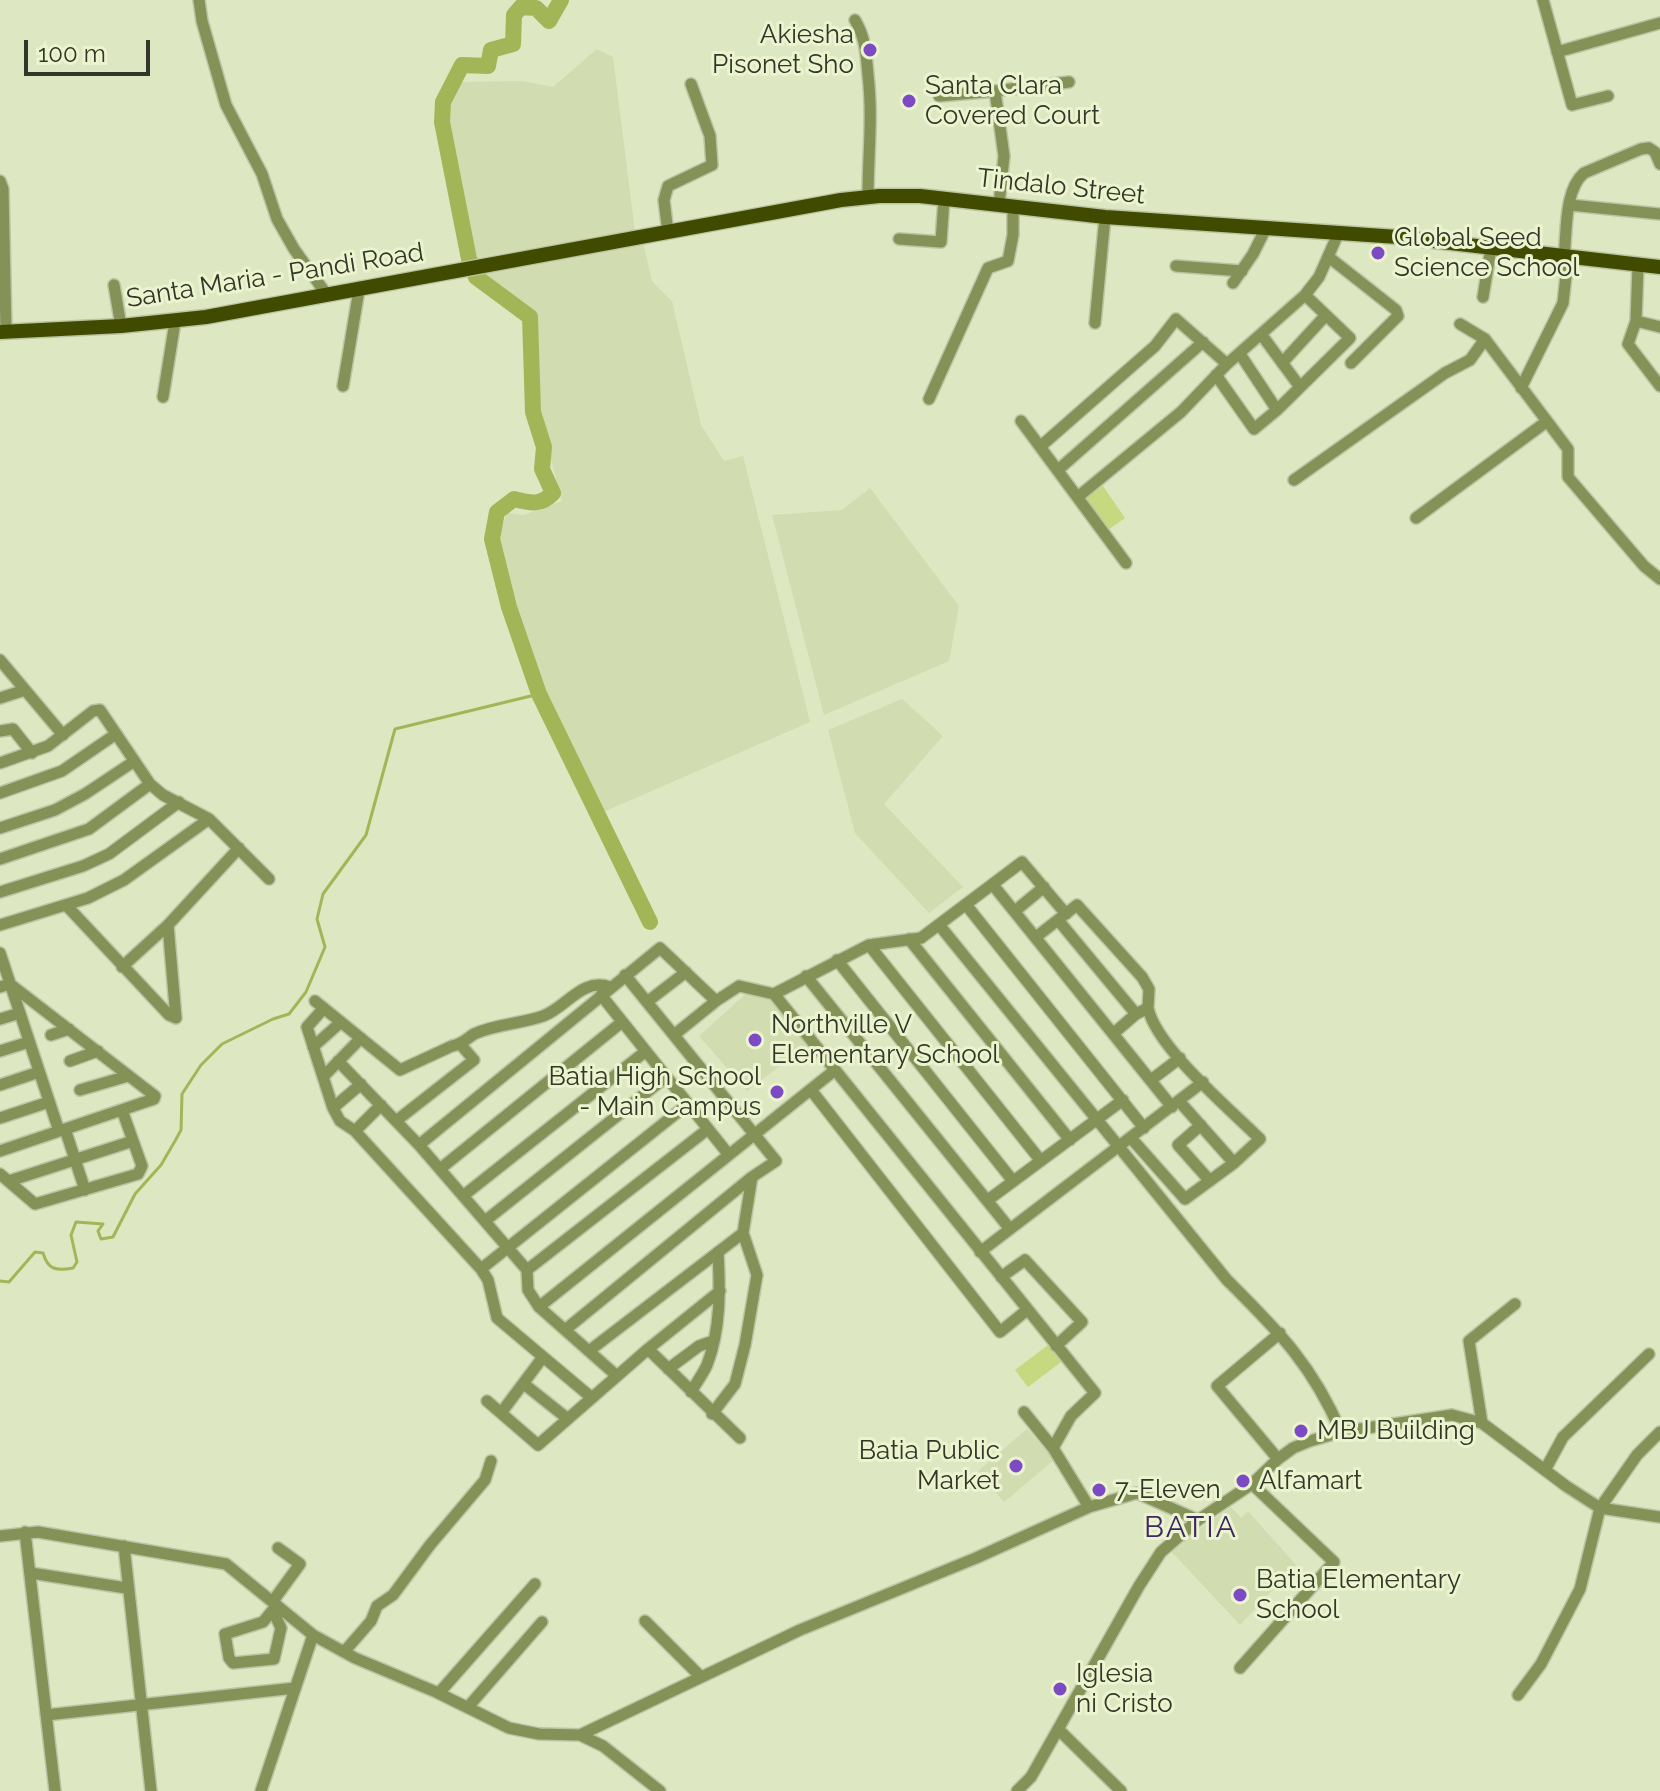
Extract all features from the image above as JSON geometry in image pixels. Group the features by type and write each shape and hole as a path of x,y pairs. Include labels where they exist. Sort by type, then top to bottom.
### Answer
{"main road":[{"name":"Tindalo Street","path":"461,269 868,197 944,199 1105,217 1412,238 1660,267"},
{"name":"Santa Maria - Pandi Road","path":"3,332 175,322 461,269"}],"street":[{"path":"199,0 226,105 262,174 277,219 327,295"},
{"path":"1543,0 1572,105 1608,96"},
{"path":"855,20 864,36 868,55 872,104 868,197"},
{"path":"1557,52 1660,23"},
{"path":"939,96 1069,82"},
{"path":"668,233 664,200 668,186 712,165 710,136 691,84"},
{"path":"929,399 988,268 1008,261 1013,235 1006,206 1004,156 995,91"},
{"path":"1521,388 1563,303 1570,205 1578,178 1649,148 1655,152 1660,164"},
{"path":"0,181 3,189 3,332"},
{"path":"899,239 941,242 944,199"},
{"path":"1570,205 1660,214"},
{"path":"1095,323 1105,217"},
{"path":"1233,283 1266,228"},
{"path":"1079,496 1181,412 1227,364 1305,295 1330,258 1338,234"},
{"path":"1483,297 1491,248"},
{"path":"1330,258 1397,313 1397,318 1351,363"},
{"path":"1176,266 1242,271"},
{"path":"1638,266 1636,321 1628,340 1629,348 1660,386"},
{"path":"114,285 121,326"},
{"path":"343,386 359,290"},
{"path":"1216,375 1254,429 1277,410 1350,338 1305,295"},
{"path":"1282,363 1326,315"},
{"path":"1041,446 1155,346 1176,319 1227,364"},
{"path":"1636,321 1660,327"},
{"path":"163,397 175,322"},
{"path":"1460,324 1485,339 1570,453 1568,477 1644,566 1660,579"},
{"path":"1261,334 1300,387"},
{"path":"1294,480 1445,373 1466,363 1485,339"},
{"path":"1058,470 1203,342"},
{"path":"1240,354 1277,410"},
{"path":"1021,421 1126,563"},
{"path":"1416,518 1546,422"},
{"path":"2,665 63,735"},
{"path":"0,698 25,690"},
{"path":"0,763 32,753 96,710 104,714 150,784 163,795 209,819 269,879"},
{"path":"0,731 13,729 32,753"},
{"path":"0,793 62,771 116,734"},
{"path":"0,828 55,810 133,762"},
{"path":"0,859 89,829 150,784"},
{"path":"0,892 83,866 109,854 179,802"},
{"path":"0,925 88,898 124,880 209,819"},
{"path":"122,967 168,925 239,848"},
{"path":"774,994 869,945 921,938 1022,862 1044,887 1062,917 1136,1014"},
{"path":"993,885 1151,1080 1201,1125 1234,1163"},
{"path":"1015,911 1044,887"},
{"path":"66,905 122,967 172,1018 176,1018 168,925"},
{"path":"1036,937 1077,905 1142,977 1149,989 1151,1021 1180,1058 1260,1139 1234,1163 1185,1199 1131,1138"},
{"path":"967,906 1144,1128"},
{"path":"940,926 1095,1121 1227,1280 1280,1333 1315,1378 1341,1432"},
{"path":"909,939 1070,1140"},
{"path":"869,945 1041,1161"},
{"path":"419,1145 660,948 716,1001"},
{"path":"0,953 5,986 20,1013 49,1102 85,1190"},
{"path":"837,960 1013,1181"},
{"path":"647,1002 686,972"},
{"path":"565,1330 752,1177 776,1161 625,975"},
{"path":"806,976 1010,1229"},
{"path":"592,1398 497,1318 488,1280 481,1269 355,1131 340,1121 307,1027 320,1004 400,1070 452,1046 461,1045 474,1035 545,1016 563,1001 600,984 622,1022 729,1155"},
{"path":"0,1151 155,1098 154,1094 69,1029 5,986"},
{"path":"674,1035 739,986 774,994 1095,1393 1071,1416 1053,1448"},
{"path":"1114,1033 1148,1008"},
{"path":"0,1019 20,1013"},
{"path":"545,1016 559,1030"},
{"path":"313,1047 341,1022"},
{"path":"440,1169 622,1022"},
{"path":"51,1035 69,1029"},
{"path":"323,1077 361,1038"},
{"path":"0,1051 29,1042"},
{"path":"396,1121 474,1060 461,1045"},
{"path":"70,1061 98,1051"},
{"path":"463,1196 646,1051"},
{"path":"1151,1080 1180,1058"},
{"path":"338,1061 419,1145 527,1270 528,1290 539,1307 617,1376"},
{"path":"539,1307 835,1070"},
{"path":"0,1085 39,1072"},
{"path":"80,1090 128,1076"},
{"path":"485,1221 666,1077"},
{"path":"980,1252 1203,1082"},
{"path":"333,1108 361,1084"},
{"path":"811,1090 1000,1332 1027,1310"},
{"path":"988,1200 1123,1100"},
{"path":"0,1118 49,1102"},
{"path":"481,1269 688,1104"},
{"path":"355,1131 381,1105"},
{"path":"4,1178 35,1204 141,1171 122,1110"},
{"path":"1201,1125 1178,1145 1210,1181"},
{"path":"527,1270 708,1129"},
{"path":"4,1178 133,1141"},
{"path":"712,1414 735,1384 757,1275 743,1233 752,1177"},
{"path":"589,1351 743,1233"},
{"path":"691,1392 707,1365 713,1341 720,1291 718,1252"},
{"path":"1001,1277 1025,1260 1082,1322 1056,1346"},
{"path":"487,1401 538,1445 720,1291"},
{"path":"1482,1423 1469,1341 1515,1304"},
{"path":"1278,1459 1217,1386 1280,1333"},
{"path":"668,1369 699,1346 713,1341"},
{"path":"648,1349 740,1438"},
{"path":"1545,1470 1563,1437 1649,1354"},
{"path":"501,1413 543,1357"},
{"path":"524,1384 568,1419"},
{"path":"1024,1412 1053,1448 1089,1507"},
{"path":"1022,1789 1161,1552 1198,1520 1252,1484 1293,1448 1341,1432 1452,1415 1482,1423 1600,1508 1660,1517"},
{"path":"1518,1695 1541,1664 1580,1589 1587,1572 1600,1508 1637,1455 1660,1432"},
{"path":"344,1652 371,1621 377,1606 393,1595 485,1480 491,1461"},
{"path":"1240,1668 1334,1562 1252,1484"},
{"path":"580,1735 800,1630 976,1558 1089,1507 1137,1493 1198,1520"},
{"path":"0,1536 25,1532 226,1564 274,1606 313,1635 344,1652 439,1693 509,1728 539,1734 580,1735 603,1746 660,1791"},
{"path":"25,1532 55,1791"},
{"path":"124,1546 126,1588 151,1791"},
{"path":"274,1606 281,1628 274,1659 233,1663 229,1658 225,1634 263,1622 300,1564 278,1548"},
{"path":"31,1573 126,1588"},
{"path":"439,1693 535,1584"},
{"path":"645,1621 701,1677"},
{"path":"468,1707 542,1622"},
{"path":"261,1791 313,1635"},
{"path":"46,1715 295,1688"},
{"path":"1059,1730 1121,1791"}],"shaded area":[{"path":"597,49 613,57 635,232 477,258 445,118 459,82 522,81 553,87"},
{"path":"643,242 652,281 672,301 701,425 724,461 743,456 810,722 601,813 538,688 498,538 507,513 524,515 562,501 539,415 535,316 484,274"},
{"path":"870,488 959,606 949,661 824,715 772,515 842,510"},
{"path":"902,699 943,736 884,804 963,887 929,913 855,833 828,730"},
{"name":"Northville V Elementary School","path":"749,991 776,1002 810,1043 747,1091 699,1036"},
{"name":"Batia Public Market","path":"1027,1429 1054,1460 1004,1502 978,1471"},
{"name":"Batia Elementary School","path":"1231,1507 1241,1518 1248,1511 1296,1565 1240,1625 1170,1550"}],"green space":[{"path":"1103,486 1125,518 1108,530 1086,498"},
{"path":"1048,1345 1061,1362 1028,1387 1015,1370"}],"waterway":[{"path":"561,0 549,21 536,8 521,7 514,15 513,44 491,50 488,66 462,65 443,102 442,122 469,259 476,277 530,317 533,412 544,447 542,469 553,493 535,502 514,499 497,512 492,539 509,607 539,694 650,922"},
{"path":"0,1281 9,1282 35,1252 43,1253 47,1263 54,1268 73,1268 77,1262 71,1235 76,1222 103,1224 98,1231 101,1239 113,1237 135,1194 161,1165 181,1130 182,1094 201,1065 222,1044 289,1014 306,992 325,947 317,919 323,894 366,835 395,729 539,694"}],"place":[{"name":"Akiesha Pisonet Sho","path":"870,50"},
{"name":"Santa Clara Covered Court","path":"909,101"},
{"name":"Global Seed Science School","path":"1378,253"},
{"name":"Northville V Elementary School","path":"755,1040"},
{"name":"Batia High School - Main Campus","path":"777,1092"},
{"name":"MBJ Building","path":"1301,1431"},
{"name":"Batia Public Market","path":"1016,1466"},
{"name":"Alfamart","path":"1243,1481"},
{"name":"7-Eleven","path":"1099,1490"},
{"name":"Batia Elementary School","path":"1240,1595"},
{"name":"Iglesia ni Cristo","path":"1060,1689"}],"district":[{"name":"BATIA","path":"1191,1528"}]}
